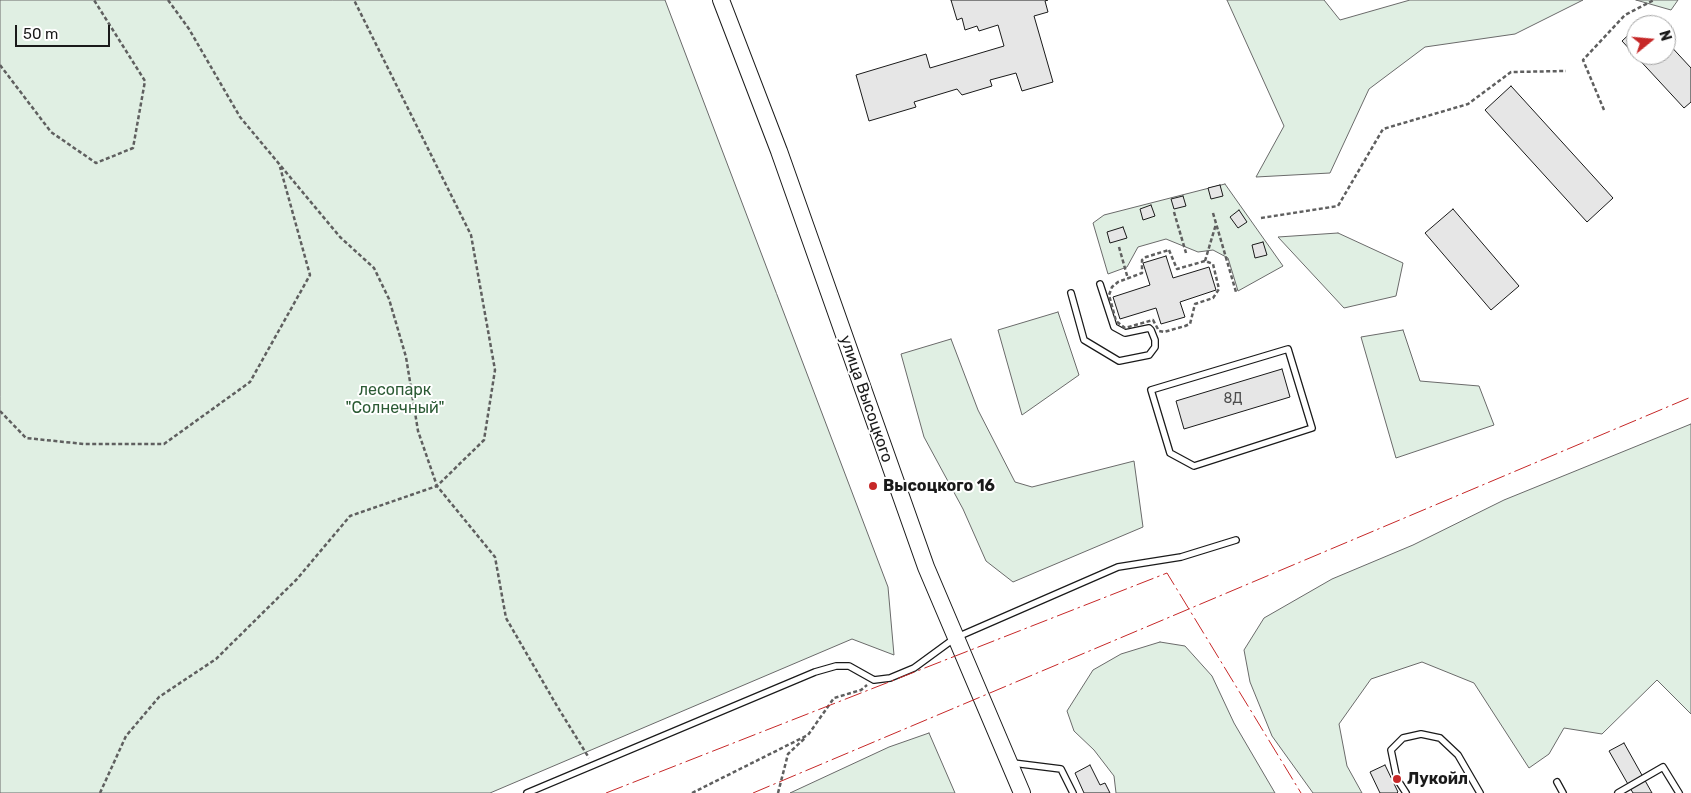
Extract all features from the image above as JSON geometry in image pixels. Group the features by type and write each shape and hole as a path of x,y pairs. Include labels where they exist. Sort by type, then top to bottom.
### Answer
{"main road":[{"name":"улица Высоцкого","path":"721,0 779,151 926,567 1022,793"}],"lane":[{"path":"1071,293 1084,340 1119,361 1149,355 1155,347 1155,340 1151,330 1149,328 1125,333 1114,327 1100,284"},
{"path":"1288,349 1312,428 1214,460 1194,466 1170,453 1151,390 1288,349"},
{"path":"527,793 815,672 836,666 849,666 874,680 890,678 914,668 955,638 1118,567 1181,557 1236,540"},
{"path":"1406,793 1397,780 1391,750 1403,738 1422,734 1440,738 1458,755 1480,793"},
{"path":"1008,762 1061,769 1072,793"},
{"path":"1618,793 1663,767 1679,793"},
{"path":"1557,782 1563,793"}],"path":[{"path":"0,65 51,132 96,163 132,148 145,81 94,0"},
{"path":"168,0 189,29 240,116 279,166 340,237 374,268 389,299 406,357 418,432 436,486 495,557 506,618 594,765"},
{"path":"100,793 126,736 158,697 216,659 297,578 350,516 436,486 484,440 495,370 471,234 354,0"},
{"path":"1604,110 1583,60 1625,15 1654,0"},
{"path":"1261,218 1338,206 1384,129 1468,104 1511,72 1566,70"},
{"path":"0,412 26,438 84,444 164,444 250,382 310,275 279,166"},
{"path":"1174,212 1186,254"},
{"path":"1213,213 1236,292"},
{"path":"1205,261 1216,223"},
{"path":"1119,247 1128,279"},
{"path":"1168,250 1176,269 1205,261 1213,264 1219,289 1213,298 1195,304 1190,324 1164,332 1159,331 1153,320 1125,328 1116,321 1109,296 1112,287 1118,282 1128,279 1142,273 1142,260 1146,257 1168,250"},
{"path":"778,793 788,754 808,735 834,698 861,690 874,680"},
{"path":"692,793 808,735"}],"green space":[{"name":"лесопарк \"Солнечный\"","path":"0,0 665,0 888,587 894,655 852,639 490,793 0,793"},
{"path":"1227,0 1324,0 1340,20 1410,0 1583,0 1515,34 1425,47 1369,89 1330,173 1256,177 1284,126"},
{"path":"1636,0 1678,0 1671,10"},
{"path":"1225,184 1283,266 1238,291 1228,258 1213,250 1198,252 1166,239 1138,247 1127,267 1108,274 1093,223 1104,215"},
{"path":"1338,233 1403,263 1396,296 1344,308 1278,237"},
{"path":"1058,312 1079,375 1022,415 998,330"},
{"path":"1403,330 1420,381 1479,386 1494,425 1396,458 1361,337"},
{"path":"951,339 978,410 1015,482 1032,487 1134,461 1143,527 1013,582 986,561 963,509 924,437 901,354"},
{"path":"1691,424 1691,714 1657,680 1602,734 1564,728 1549,754 1529,768 1474,683 1422,662 1371,679 1339,724 1347,766 1362,793 1313,793 1272,736 1250,682 1244,650 1264,618 1332,579 1413,545 1504,500"},
{"path":"1160,642 1185,646 1212,676 1234,723 1275,793 1116,793 1114,776 1094,750 1074,731 1067,711 1093,670 1121,654"},
{"path":"929,733 955,793 790,793 889,747"}],"building":[{"path":"951,0 1048,0 1045,1 1048,12 1034,16 1053,82 1022,91 1016,73 990,80 992,86 962,95 957,89 914,102 916,107 869,121 856,75 926,54 930,68 1004,46 998,25 979,31 977,26 965,30 962,18 957,20"},
{"path":"1626,37 1626,45 1622,41"},
{"path":"1676,52 1691,68 1691,102 1684,108 1644,65 1676,65"},
{"path":"1511,86 1613,198 1587,222 1485,110"},
{"path":"1220,185 1223,196 1211,199 1208,188"},
{"path":"1183,196 1186,206 1174,209 1171,199"},
{"path":"1151,205 1155,216 1143,220 1140,209"},
{"path":"1453,209 1519,286 1491,310 1425,233"},
{"path":"1239,210 1247,222 1238,228 1230,217"},
{"path":"1123,227 1127,238 1110,243 1107,232"},
{"path":"1263,242 1267,255 1255,258 1252,245"},
{"path":"1166,256 1173,278 1209,267 1216,290 1180,302 1185,317 1161,324 1156,308 1120,319 1113,297 1150,285 1143,263"},
{"path":"1282,369 1290,397 1184,429 1176,401"},
{"path":"1624,743 1652,793 1633,793 1609,751"},
{"path":"1090,765 1100,785 1105,783 1110,793 1084,793 1075,773"},
{"path":"1385,765 1397,793 1380,793 1370,772"}],"power":[{"path":"753,793 1691,397"},
{"path":"606,793 1167,573 1301,793"}],"place":[{"name":"Высоцкого 16","path":"873,486"},
{"name":"Лукойл","path":"1397,779"}]}
